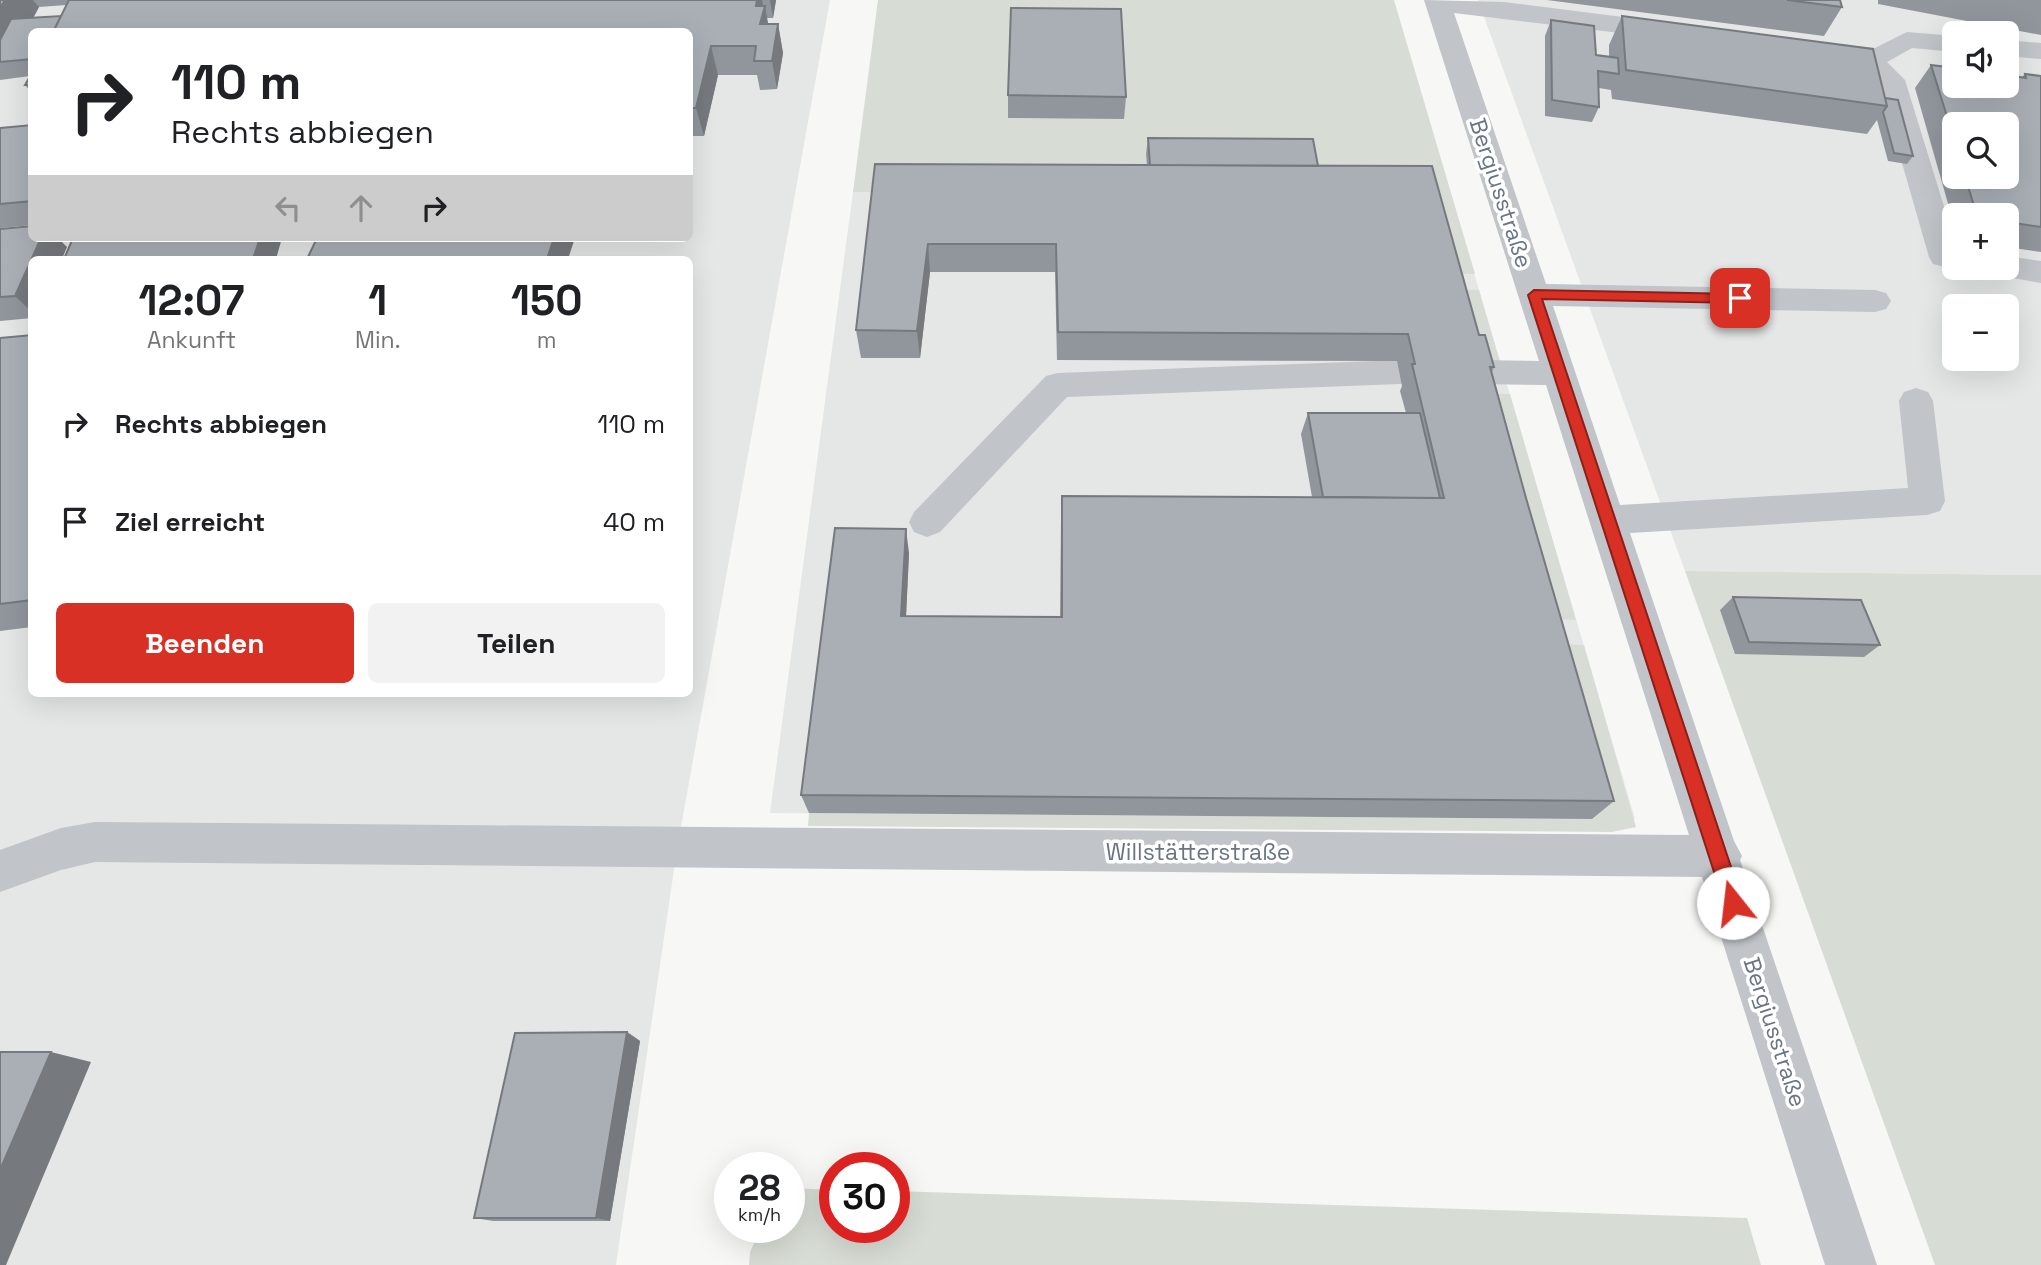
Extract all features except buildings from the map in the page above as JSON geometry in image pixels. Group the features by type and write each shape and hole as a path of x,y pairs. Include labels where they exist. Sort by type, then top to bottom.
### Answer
{"street":[{"path":"1438,2 1697,35"},
{"name":"Bergiusstraße","path":"1438,2 1720,856 1851,1265"},
{"path":"1873,64 1907,40 1942,43"},
{"path":"1794,47 1873,64 1915,78"},
{"path":"2019,49 2041,51"},
{"path":"1873,64 1892,80 1942,250"},
{"path":"2019,269 2041,272"},
{"path":"1534,295 1875,301"},
{"path":"926,522 1058,385 1400,372"},
{"path":"1474,372 1560,373"},
{"path":"1609,520 1927,501 1916,401"},
{"name":"Willstätterstraße","path":"0,871 61,849 95,842 1720,856"}],"shaded area":[{"path":"0,0 830,0 677,849 616,1265 0,1265"},
{"path":"878,0 1394,0 1475,274 1443,274 1421,195 853,192"},
{"path":"1478,0 2041,0 2041,575 1685,571"},
{"path":"853,192 1451,195 1635,819 770,813"},
{"path":"1447,289 1479,290 1500,362 1467,362"},
{"path":"1477,394 1510,394 1576,620 1537,618"},
{"path":"1685,571 2041,575 2041,1265 1935,1265"},
{"path":"1544,644 1584,645 1636,827 1612,832 808,826 809,813 1592,819"},
{"path":"805,1189 819,1189 819,1243 910,1243 910,1192 1747,1218 1761,1265 749,1265 754,1243 805,1243"}],"route":[{"path":"1733,903 1720,856 1534,295 1740,298"}]}
